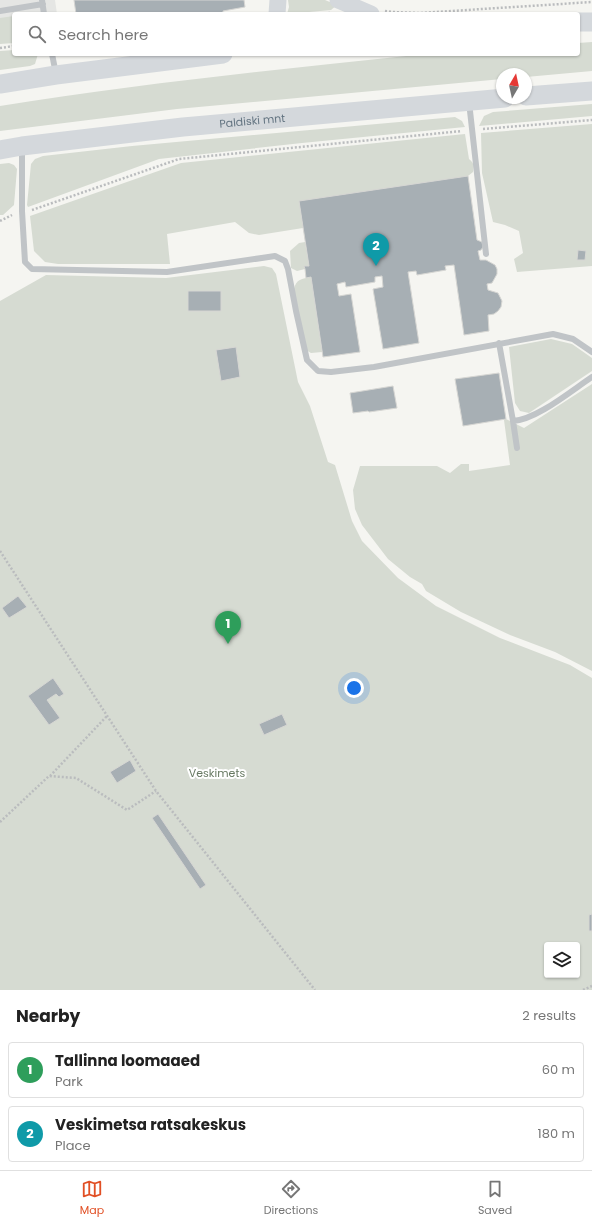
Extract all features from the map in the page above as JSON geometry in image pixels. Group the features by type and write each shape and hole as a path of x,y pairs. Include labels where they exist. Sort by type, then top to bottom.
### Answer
{"main road":[{"path":"580,22 592,22"},
{"path":"0,84 56,75 207,56"},
{"path":"532,96 592,91"},
{"name":"Paldiski mnt","path":"0,150 22,146 183,127 496,99"}],"street":[{"path":"277,12 278,0"},
{"path":"338,0 375,12"}],"lane":[{"path":"0,11 42,2 44,12"},
{"path":"52,56 56,75"},
{"path":"469,101 486,254"},
{"path":"22,146 22,211 25,262 32,269 166,272 276,256 284,261 288,269 307,360 318,370 331,372 374,367 553,334 573,339 592,352"},
{"path":"499,343 517,448"},
{"path":"513,421 533,416 592,377"}],"path":[{"path":"436,12 592,2"},
{"path":"375,12 392,12"},
{"path":"0,48 12,46"},
{"path":"0,221 22,211 32,210 179,160 472,130 592,120"},
{"path":"0,551 156,791 315,990"},
{"path":"0,822 49,776 107,716"},
{"path":"49,776 76,778 127,810 156,791"},
{"path":"583,990 592,986"}],"shaded area":[{"path":"0,0 55,0 57,12 12,12 12,27 0,29"}],"green space":[{"path":"288,0 325,0 337,5 331,10 309,12 288,12 289,7"},
{"path":"12,16 12,43 0,44 0,18"},
{"path":"592,42 592,71 532,76 532,68 496,68 496,80 177,109 0,131 0,106 101,91 203,78 408,56 580,56 580,43"},
{"path":"12,50 12,56 37,56 35,64 30,66 0,70 0,51"},
{"path":"592,104 592,116 479,126 484,116 493,112"},
{"path":"455,117 462,121 465,127 159,159 28,207 27,205 31,164 35,159 43,156 132,146"},
{"path":"592,124 592,266 517,272 514,259 523,253 519,231 493,222 482,173 481,133"},
{"path":"465,134 469,159 473,163 473,172 468,176 299,201 303,228 259,235 249,233 235,222 167,234 170,264 58,264 45,262 34,251 30,216 181,163"},
{"path":"9,163 14,165 17,169 14,205 3,215 0,215 0,164"},
{"path":"305,242 309,266 305,266 305,269 297,271 291,268 290,251 299,243"},
{"name":"Veskimets","path":"264,266 272,268 276,274 298,382 310,406 328,462 335,465 352,521 362,541 398,578 436,606 500,638 570,665 592,678 592,990 0,990 0,301 46,275 166,278","holes":["189,291 221,291 221,311 188,311","235,347 240,377 221,380 216,350"]},
{"path":"311,277 322,352 311,353 306,350 294,289 298,281"},
{"path":"551,339 572,344 592,358 592,371 529,413 520,411 515,403 509,347"},
{"path":"592,384 592,671 555,652 510,635 461,612 426,591 422,584 410,577 388,559 362,525 355,509 353,490 360,466 437,466 450,473 461,464 469,464 469,471 510,465 504,420 506,419 524,428"}],"building":[{"path":"74,0 244,0 245,7 223,12 76,12"},
{"path":"468,176 477,240 482,242 483,247 478,251 480,260 486,260 495,265 497,269 497,274 492,283 487,284 488,290 498,293 502,301 501,307 498,311 494,314 488,315 489,331 464,335 454,265 445,266 446,270 417,275 416,271 408,272 419,343 383,349 373,289 383,287 382,276 375,277 375,282 346,287 345,282 337,284 339,296 351,294 360,352 323,357 311,277 306,278 304,266 309,266 299,201"},
{"path":"578,250 586,251 585,260 577,260"},
{"path":"188,291 221,291 221,311 188,311"},
{"path":"236,347 240,377 221,381 216,350"},
{"path":"499,373 506,419 463,426 455,379"},
{"path":"393,386 397,408 353,413 350,393"},
{"path":"18,596 27,607 9,618 2,608"},
{"path":"53,678 64,694 59,697 56,694 47,700 60,718 49,725 28,696"},
{"path":"282,714 287,725 264,735 259,724"},
{"path":"130,760 136,771 117,783 110,772"},
{"path":"158,814 206,885 200,889 152,818"},
{"path":"592,914 592,931 589,931 589,915"}],"place":[{"name":"Veskimetsa ratsakeskus","path":"376,266"},
{"name":"Tallinna loomaaed","path":"228,644"}]}
